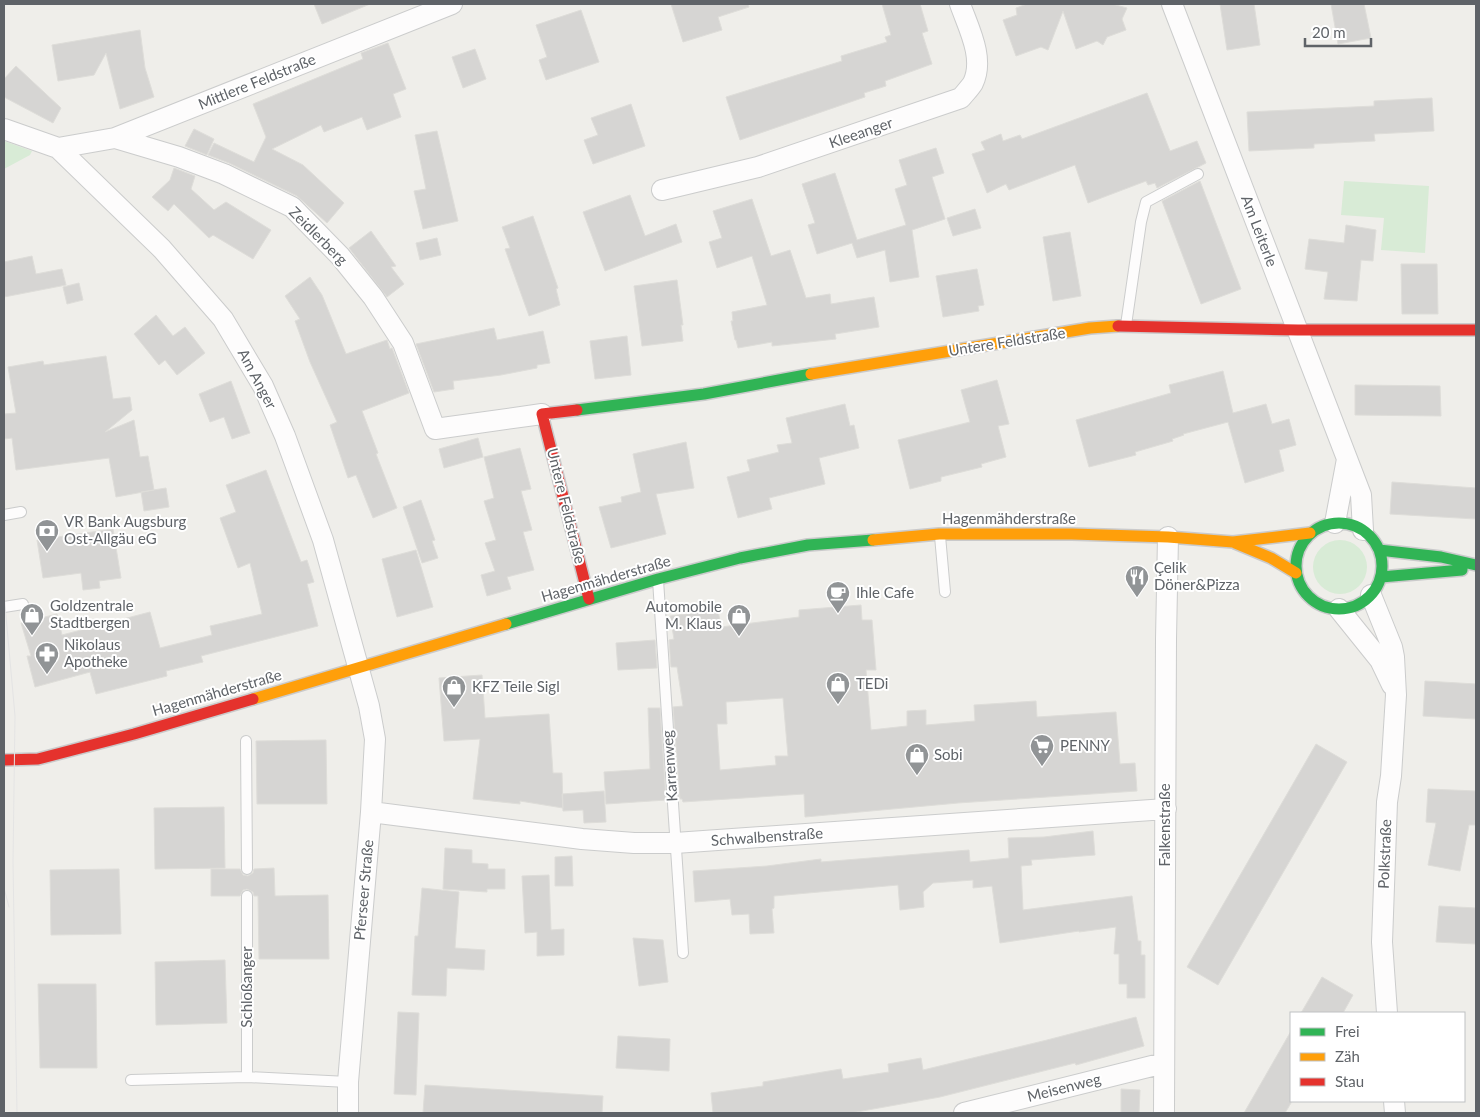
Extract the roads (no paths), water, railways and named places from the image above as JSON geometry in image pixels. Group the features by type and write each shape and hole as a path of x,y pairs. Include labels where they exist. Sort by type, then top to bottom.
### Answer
{"street":[{"name":"Mittlere Feldstraße","path":"58,148 115,138 452,4"},
{"name":"Kleeanger","path":"662,190 758,167 961,98 973,83 977,64 975,46 960,4"},
{"name":"Am Leiterle","path":"1172,4 1361,495 1363,530"},
{"path":"4,129 58,148"},
{"name":"Zeidlerberg","path":"115,138 179,157 224,174 292,207 340,256 373,297 403,343 435,429"},
{"name":"Am Anger","path":"58,148 172,260 223,319 253,368 285,436 322,540 358,668"},
{"name":"Untere Feldstraße","path":"435,429 704,394 1090,328 1126,325 1298,330 1476,330"},
{"name":"Untere Feldstraße","path":"542,414 588,599"},
{"path":"1339,609 1354,607 1371,595 1381,577 1382,563 1380,550 1373,539 1363,530 1350,524 1335,522 1347,457"},
{"name":"Hagenmähderstraße","path":"4,760 38,759 134,734 658,579 740,558 808,545 939,534 1072,534 1168,537 1233,542 1310,533 1322,526 1335,522"},
{"path":"1296,574 1296,559 1301,545 1310,533"},
{"name":"Falkenstraße","path":"1164,1113 1168,537"},
{"name":"Hagenmähderstraße","path":"1233,542 1271,558 1296,574 1304,592 1320,604 1339,609"},
{"path":"1380,550 1441,557 1476,566"},
{"path":"1381,577 1442,573 1476,566"},
{"name":"Polkstraße","path":"1371,595 1392,647 1396,695 1391,776 1387,802 1382,933 1387,1012"},
{"name":"Polkstraße","path":"1339,609 1380,660 1396,695"},
{"name":"Pferseer Straße","path":"348,1113 348,1082 375,739 369,706 358,668"},
{"name":"Schwalbenstraße","path":"370,812 634,844 675,843 1166,809"},
{"name":"Meisenweg","path":"964,1113 1164,1063"}],"lane":[{"path":"1126,325 1141,222 1146,202 1198,174"},
{"path":"4,515 21,512"},
{"path":"939,534 945,592"},
{"name":"Karrenweg","path":"658,579 684,953"},
{"path":"4,607 23,604"},
{"path":"246,741 247,869"},
{"name":"Schloßanger","path":"247,896 247,1077"},
{"path":"131,1080 247,1077 348,1082"}],"tram line":[{"path":"4,594 15,716 13,862 17,1113"},
{"path":"4,888 9,907"}],"place":[{"name":"VR Bank Augsburg Ost-Allgäu eG","path":"47,552"},
{"name":"Çelik Döner&Pizza","path":"1137,598"},
{"name":"Ihle Cafe","path":"838,614"},
{"name":"Goldzentrale Stadtbergen","path":"32,636"},
{"name":"Automobile M. Klaus","path":"739,637"},
{"name":"Nikolaus Apotheke","path":"47,675"},
{"name":"TEDi","path":"838,705"},
{"name":"KFZ Teile Sigl","path":"454,708"},
{"name":"PENNY","path":"1042,767"},
{"name":"Sobi","path":"917,776"}]}
